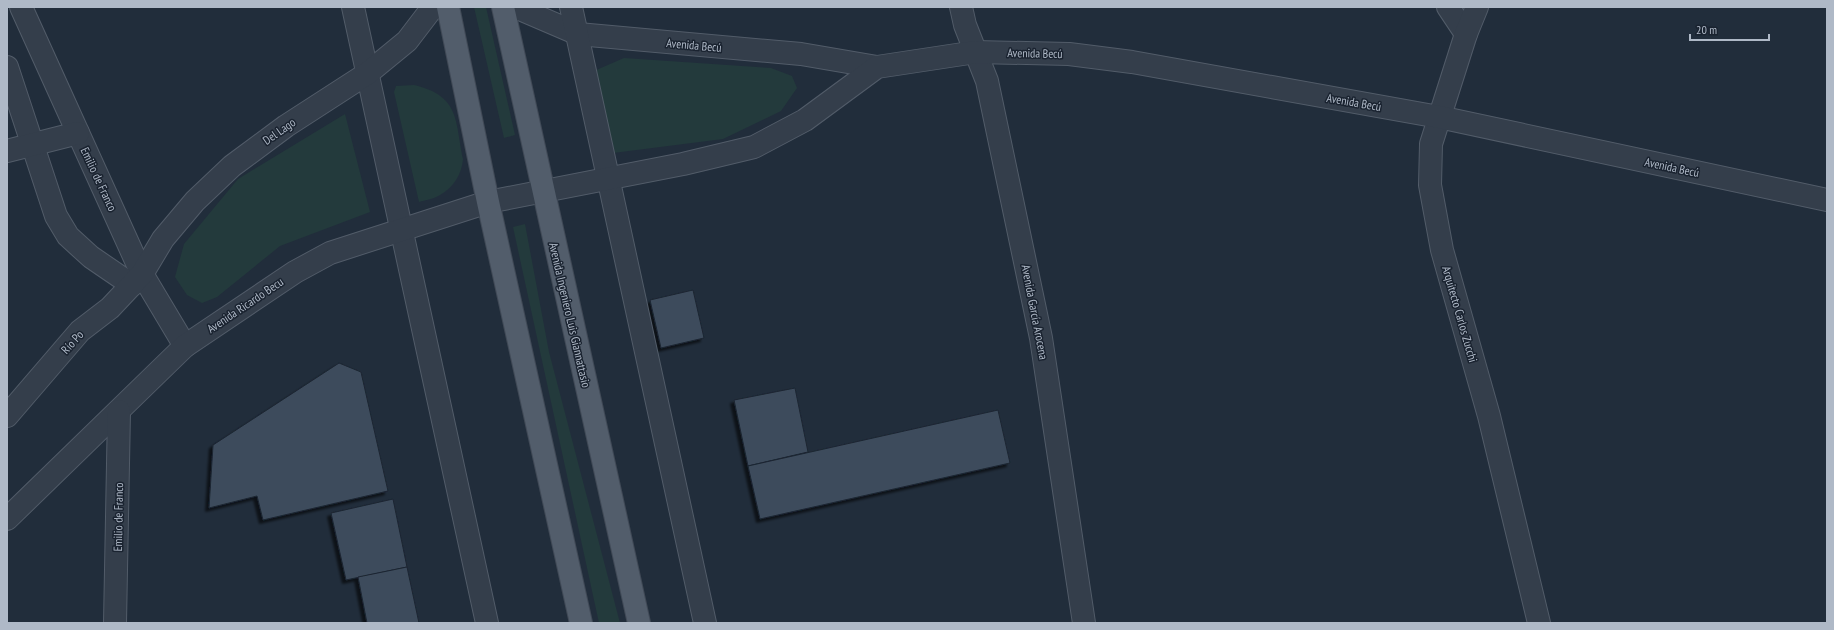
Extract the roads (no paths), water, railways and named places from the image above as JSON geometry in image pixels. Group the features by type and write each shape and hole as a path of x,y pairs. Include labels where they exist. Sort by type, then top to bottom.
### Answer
{"main road":[{"path":"448,7 488,202 581,623"},
{"name":"Avenida Ingeniero Luis Giannattasio","path":"503,7 542,191 639,623"}],"street":[{"name":"Emilio de Franco","path":"21,7 78,133 137,279 185,346"},
{"path":"353,7 488,623"},
{"name":"Del Lago","path":"137,279 163,239 195,201 232,166 286,126 368,73 407,41 433,7"},
{"name":"Avenida Becú","path":"515,7 578,34 801,54 877,67 976,52 1069,54 1132,62 1439,117 1827,200"},
{"path":"571,7 705,623"},
{"name":"Avenida García Arocena","path":"961,7 987,80 1041,338 1084,623"},
{"path":"1448,7 1466,34"},
{"name":"Arquitecto Carlos Zucchi","path":"1477,7 1466,34 1431,144 1430,185 1442,250 1490,416 1539,623"},
{"path":"7,67 56,216 68,236 91,257 137,279"},
{"name":"Avenida Becú","path":"542,191 683,164 754,147 805,120 877,67"},
{"path":"7,151 78,133"},
{"name":"Avenida Ricardo Becu","path":"7,519 185,346 295,272 330,253 488,202 542,191"},
{"name":"Río Po","path":"7,416 80,331 110,308 137,279"},
{"name":"Emilio de Franco","path":"115,623 119,411"}]}
